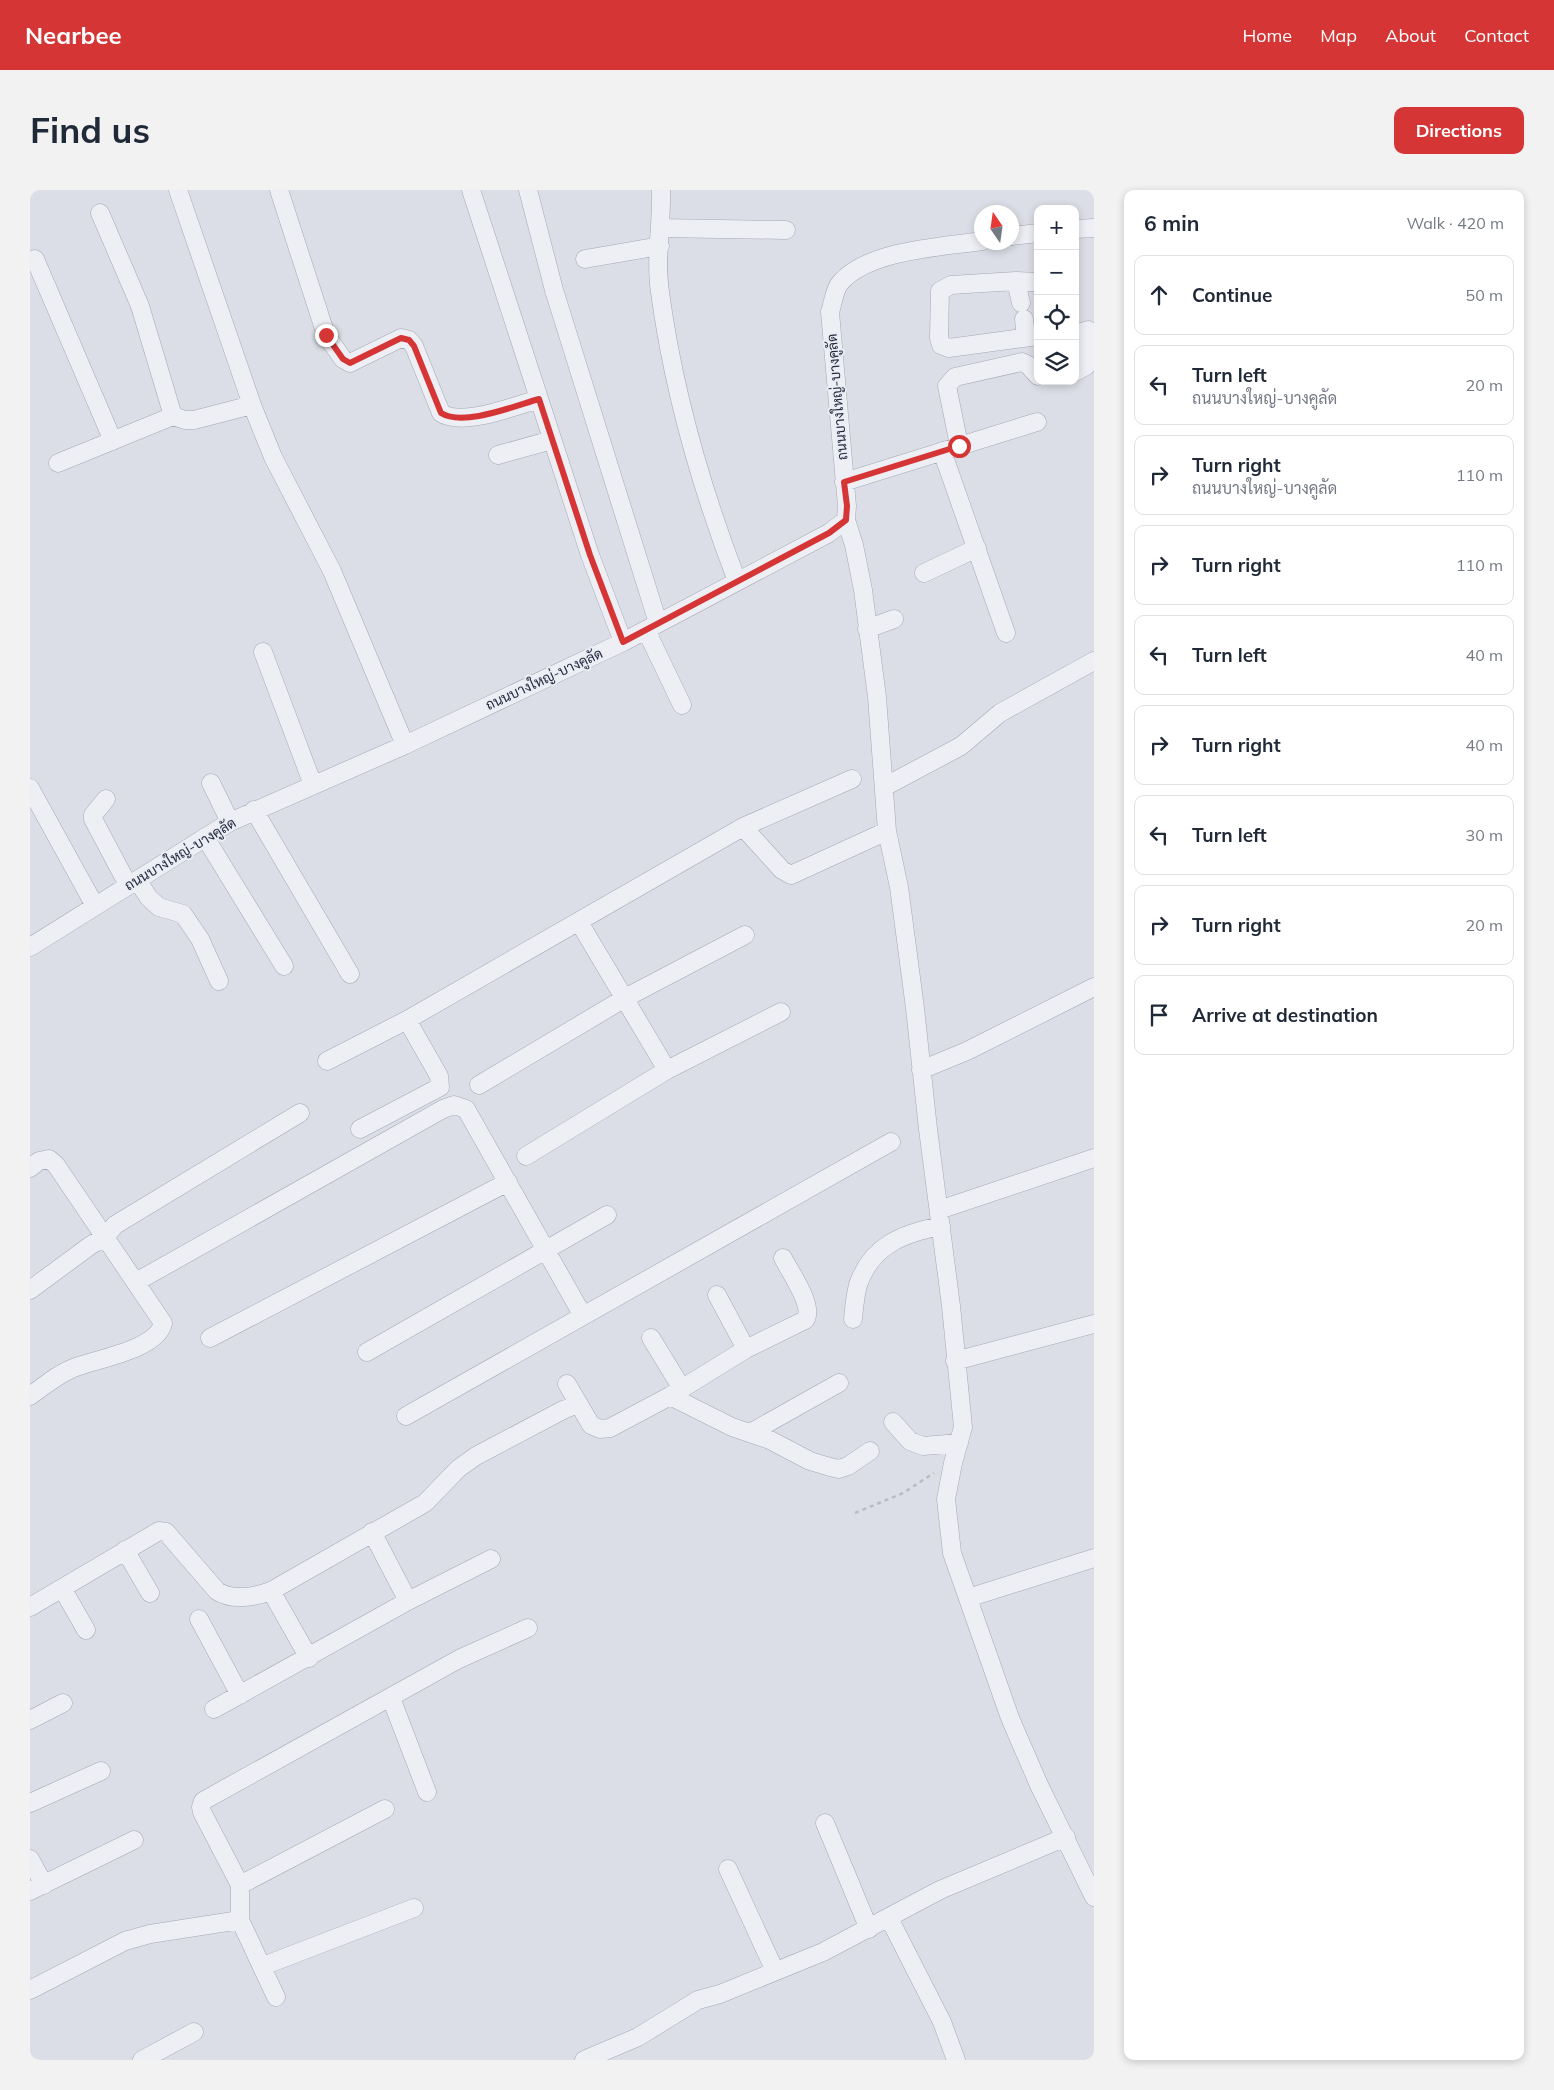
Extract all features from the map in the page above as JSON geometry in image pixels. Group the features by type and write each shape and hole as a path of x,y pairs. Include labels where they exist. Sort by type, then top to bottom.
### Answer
{"street":[{"path":"178,190 252,405 273,457 332,571 405,745"},
{"path":"279,190 326,335 343,359 350,363 401,338 409,340 414,346 441,413 447,417 467,418 539,399"},
{"path":"472,190 590,555 623,642"},
{"path":"528,190 554,290 652,627 682,705"},
{"path":"661,190 660,291 667,344 705,487 738,581"},
{"path":"100,212 140,306 173,416"},
{"path":"1079,230 1094,228"},
{"path":"585,259 660,237 786,230"},
{"path":"1019,235 1034,233"},
{"name":"ถนนบางใหญ่-บางคูลัด","path":"30,947 230,822 405,745 623,642 829,533 846,520 847,506 830,312 839,285 853,271 868,264 900,254 974,242"},
{"path":"35,259 113,441"},
{"path":"1016,281 1027,324 949,348 941,345 940,291 944,287 950,284 1016,281 1034,282"},
{"path":"1079,370 1086,366 1085,340"},
{"path":"1006,633 977,548 951,448 947,386 955,377 1022,362 1034,372"},
{"path":"58,463 173,416 184,420 194,420 252,405"},
{"path":"844,482 1037,422"},
{"path":"498,455 552,440"},
{"path":"846,520 858,563 878,696 887,831 898,887 915,1008 951,1306 963,1427 946,1499 952,1553 1010,1718 1039,1785 1094,1897"},
{"path":"924,573 977,548"},
{"path":"867,629 894,619"},
{"path":"263,652 313,785"},
{"path":"884,787 961,746 1000,713 1094,661"},
{"path":"327,1061 407,1020 743,827 852,779"},
{"path":"211,782 230,822"},
{"path":"30,788 95,906"},
{"path":"106,799 93,815 93,819 132,882 160,907 184,914 200,939 219,980"},
{"path":"254,810 350,974"},
{"path":"743,827 782,870 791,875 887,831"},
{"path":"205,837 284,966"},
{"path":"579,922 667,1070"},
{"path":"480,1085 625,998 745,935"},
{"path":"921,1070 967,1051 1094,987"},
{"path":"526,1156 667,1070 781,1012"},
{"path":"360,1129 440,1087 439,1076 407,1020"},
{"path":"136,1282 443,1109 454,1105 466,1110 583,1316"},
{"path":"30,1290 90,1245 105,1237 116,1225 300,1113"},
{"path":"406,1416 891,1142"},
{"path":"852,1319 858,1286 866,1268 883,1247 940,1218 1094,1158"},
{"path":"30,1168 40,1161 49,1159 56,1165 163,1323 161,1330 156,1336 124,1354 75,1367 30,1396"},
{"path":"210,1338 508,1182"},
{"path":"367,1352 607,1215"},
{"path":"567,1384 591,1425 600,1429 610,1428 676,1392 746,1349 805,1320 808,1317 809,1307 783,1258"},
{"path":"717,1295 746,1349"},
{"path":"955,1361 1094,1324"},
{"path":"651,1338 677,1398 703,1414 788,1448 810,1461 839,1469 848,1466 870,1451"},
{"path":"750,1433 838,1383"},
{"path":"30,1607 159,1530 163,1530 217,1591 224,1595 258,1596 271,1591 425,1503 459,1468 476,1456 578,1404"},
{"path":"893,1422 910,1441 923,1446 958,1443"},
{"path":"372,1532 408,1601"},
{"path":"125,1550 150,1593"},
{"path":"968,1598 1094,1558"},
{"path":"214,1709 309,1658 408,1601 491,1559"},
{"path":"62,1588 86,1630"},
{"path":"271,1591 309,1658"},
{"path":"199,1619 240,1695"},
{"path":"276,1997 240,1920 240,1885 202,1812 203,1801 459,1659 528,1628"},
{"path":"390,1698 427,1792"},
{"path":"30,1720 63,1703"},
{"path":"30,1803 101,1771"},
{"path":"240,1885 385,1810"},
{"path":"825,1823 869,1929"},
{"path":"584,2060 638,2037 698,2000 823,1952 940,1890 1066,1837"},
{"path":"30,1859 37,1888 134,1840"},
{"path":"728,1869 775,1971"},
{"path":"263,1966 414,1908"},
{"path":"888,1918 942,2022 956,2060"},
{"path":"30,1990 125,1941 150,1934 240,1920"},
{"path":"142,2060 194,2032"}],"path":[{"path":"855,1514 903,1493 941,1468 953,1463"}],"route":[{"path":"326,335 343,359 350,363 401,338 409,340 414,346 441,413 447,417 467,418 539,399 590,555 623,642 829,533 846,520 847,506 844,482 959,446"}]}
